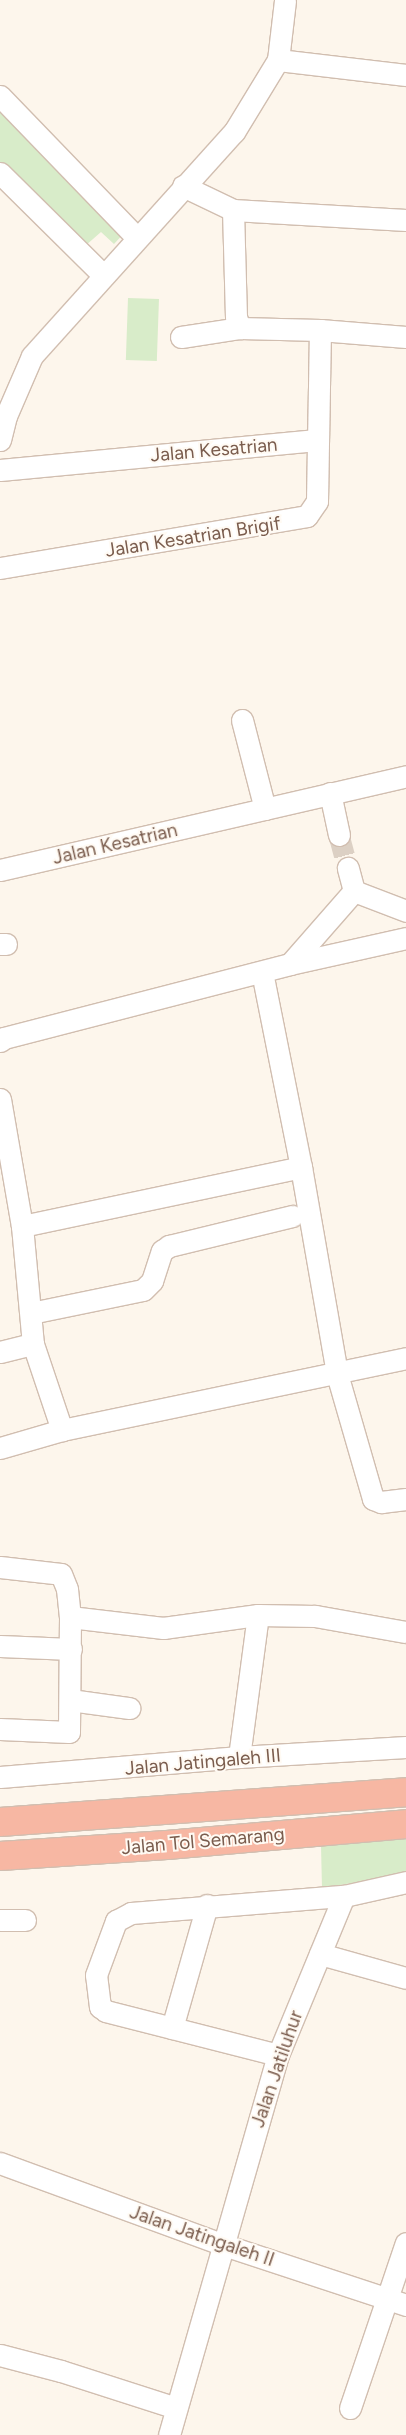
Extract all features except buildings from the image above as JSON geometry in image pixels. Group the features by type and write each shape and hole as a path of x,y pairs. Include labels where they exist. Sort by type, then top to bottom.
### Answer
{"highway":[{"name":"Jalan Tol Semarang","path":"0,1822 406,1792"},
{"name":"Jalan Tol Semarang","path":"0,1856 167,1845 406,1824"}],"street":[{"path":"0,440 3,414 32,356 136,237 234,132 278,60 285,0"},
{"path":"278,60 406,75"},
{"path":"0,96 136,237"},
{"path":"0,173 103,275"},
{"path":"183,186 233,210 406,220"},
{"path":"233,210 236,317 240,328"},
{"path":"181,337 240,328 245,331 320,330 406,337"},
{"path":"317,440 320,330"},
{"name":"Jalan Kesatrian","path":"0,470 317,440"},
{"name":"Jalan Kesatrian Brigif","path":"0,568 300,520 307,516 317,501 317,440"},
{"path":"242,720 265,810"},
{"name":"Jalan Kesatrian","path":"0,870 406,776"},
{"path":"330,793 340,836"},
{"path":"348,868 354,891"},
{"path":"354,891 406,911"},
{"path":"290,964 354,891"},
{"path":"0,1041 4,1038 290,964 406,938"},
{"path":"262,972 301,1167 338,1374 373,1499 381,1502 406,1499"},
{"path":"0,1099 22,1226 34,1344 62,1430"},
{"path":"22,1226 301,1167"},
{"path":"31,1313 143,1290 152,1281 162,1250 169,1246 292,1216"},
{"path":"0,1352 34,1344"},
{"path":"0,1448 111,1418 338,1374 406,1358"},
{"path":"0,1567 61,1574 67,1589 71,1649 69,1732 0,1729"},
{"path":"70,1616 163,1628 258,1615 315,1616 406,1632"},
{"path":"240,1757 258,1615"},
{"path":"0,1646 71,1649"},
{"path":"70,1700 129,1708"},
{"name":"Jalan Jatingaleh III","path":"0,1777 240,1757 406,1747"},
{"path":"278,2055 106,2011 97,2000 96,1974 111,1928 122,1916 207,1905 344,1896 406,1882"},
{"name":"Jalan Jatiluhur","path":"169,2435 221,2244 278,2055 344,1896"},
{"path":"172,2028 207,1905"},
{"path":"0,1920 25,1920"},
{"path":"320,1954 406,1978"},
{"name":"Jalan Jatingaleh II","path":"1,2166 221,2244 397,2302"},
{"path":"350,2408 397,2302 406,2243"},
{"path":"0,2355 61,2371 176,2408"}],"green space":[{"path":"0,100 127,230 114,244 101,232 85,246 0,162"},
{"path":"128,298 159,299 157,361 126,360"},
{"path":"406,1839 406,1874 322,1888 321,1846"}],"tunnel":[{"path":"339,835 348,868"}]}
